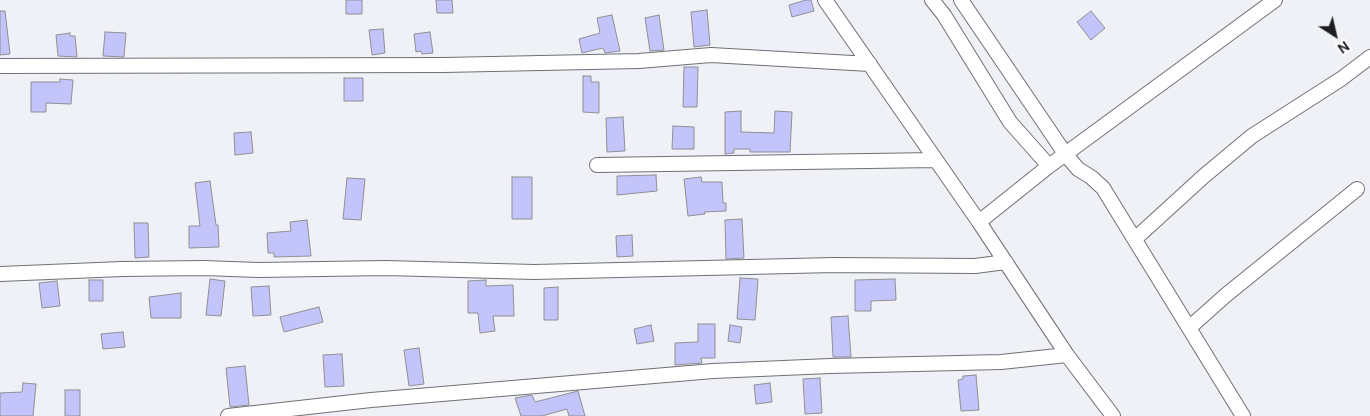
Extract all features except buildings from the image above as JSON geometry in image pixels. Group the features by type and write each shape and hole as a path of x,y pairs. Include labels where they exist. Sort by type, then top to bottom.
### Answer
{"street":[{"path":"825,0 979,222 1068,355 1113,416"},
{"path":"932,0 944,15 1010,122 1049,166"},
{"path":"961,0 1066,155 1078,169 1092,177 1103,188 1136,238 1243,416"},
{"path":"979,222 1049,166 1275,0"},
{"path":"0,66 443,65 639,61 711,55 870,64"},
{"path":"1136,238 1204,176 1252,136 1341,79 1370,57"},
{"path":"597,165 936,160"},
{"path":"1189,328 1226,295 1357,189"},
{"path":"0,274 112,269 204,268 258,270 386,268 534,272 834,265 975,266 1006,262"},
{"path":"228,416 380,399 714,371 1000,362 1068,355"}]}
